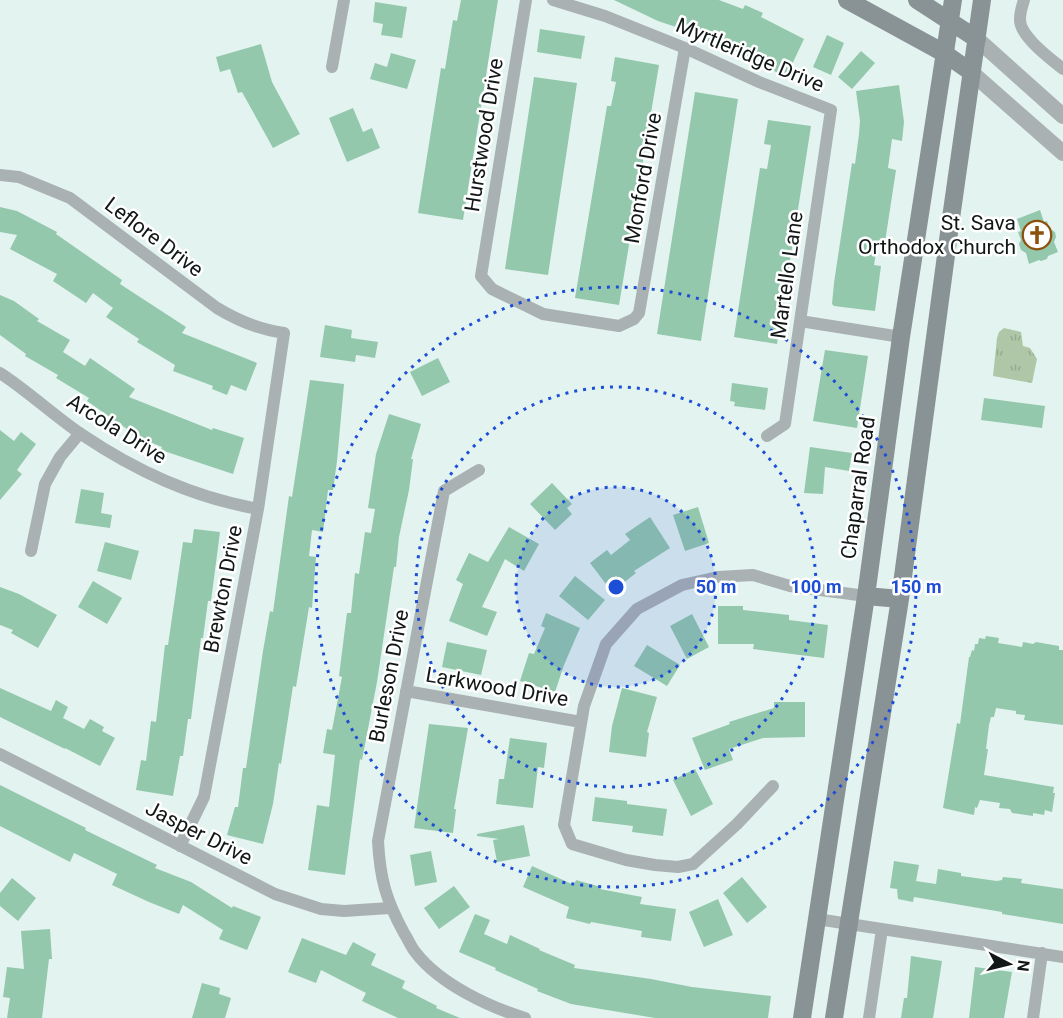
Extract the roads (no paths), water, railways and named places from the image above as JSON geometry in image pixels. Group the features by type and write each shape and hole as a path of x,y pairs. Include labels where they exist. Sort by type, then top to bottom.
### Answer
{"main road":[{"path":"848,0 944,53 971,72"},
{"path":"917,0 977,39"},
{"name":"Chaparral Road","path":"802,1018 866,596 901,338 953,0"},
{"path":"834,1018 900,599 982,0"},
{"path":"866,596 900,599"}],"street":[{"path":"332,67 344,0"},
{"name":"Hurstwood Drive","path":"526,0 481,276 492,289 543,314 619,326 639,314"},
{"name":"Myrtleridge Drive","path":"553,0 605,16 831,110"},
{"path":"1024,0 1019,21 1026,34 1063,69"},
{"path":"977,39 1063,116"},
{"name":"Monford Drive","path":"639,314 685,48"},
{"path":"971,72 1063,153"},
{"name":"Martello Lane","path":"767,436 785,424 831,110"},
{"name":"Leflore Drive","path":"0,175 19,177 70,198 217,308 232,317 274,332 284,333"},
{"path":"800,321 901,338"},
{"name":"Brewton Drive","path":"180,846 204,797 258,509 284,333"},
{"name":"Arcola Drive","path":"0,373 80,433 131,466 202,496 258,509"},
{"path":"31,551 45,484 60,457 80,433"},
{"name":"Burleson Drive","path":"479,470 444,491 378,841 379,871 390,908 416,953 442,977 475,998 507,1016 525,1018"},
{"path":"773,786 737,824 693,864 678,867 636,861 572,844 564,825 584,706 606,644 636,609 682,585 718,577 753,575 790,585 866,596"},
{"name":"Larkwood Drive","path":"406,691 582,722"},
{"name":"Jasper Drive","path":"0,754 275,894 321,909 344,912 390,908"},
{"path":"817,919 1063,957"},
{"path":"869,1018 882,929"},
{"path":"1033,1018 1042,953"}],"place":[{"name":"St. Sava Orthodox Church","path":"1037,235"}]}
